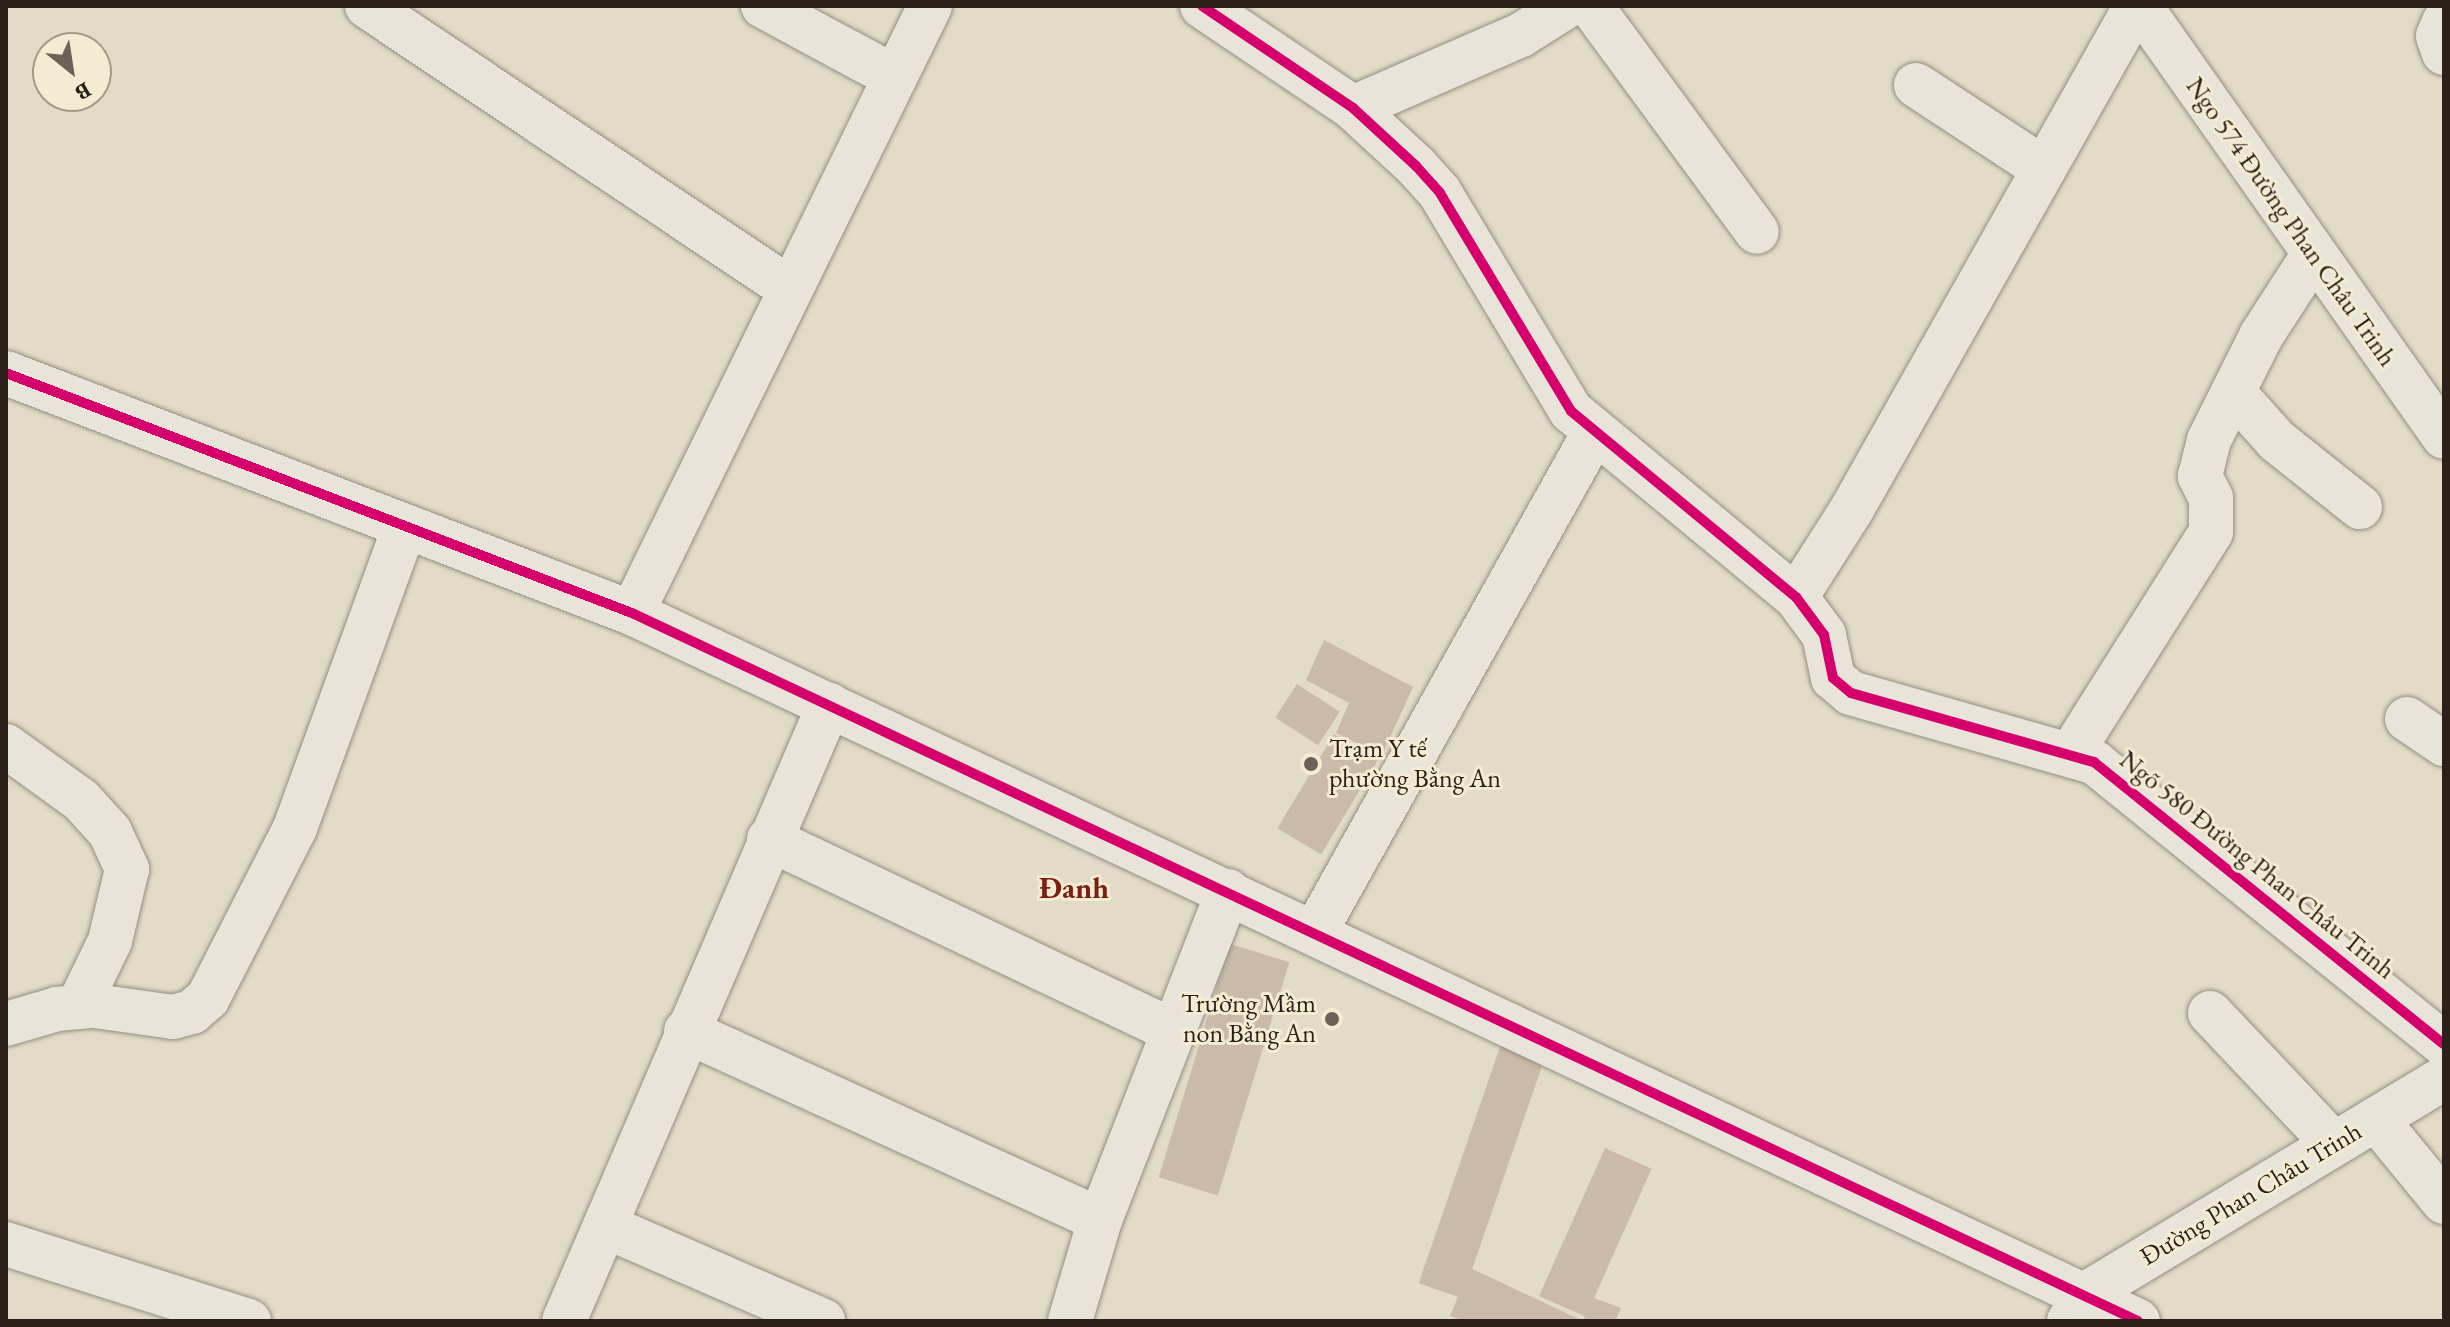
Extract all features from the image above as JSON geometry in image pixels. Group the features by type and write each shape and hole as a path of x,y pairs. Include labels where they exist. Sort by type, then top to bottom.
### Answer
{"street":[{"path":"367,6 790,289"},
{"path":"763,6 895,77"},
{"path":"632,613 930,6"},
{"name":"Ngõ 580 Đường Phan Châu Trinh","path":"1202,6 1353,108 1440,193 1553,386 1594,433 1796,597 1824,635 1833,678 1851,693 1879,705 2072,752 2094,762 2444,1044"},
{"path":"1353,108 1521,35 1567,6"},
{"path":"1591,6 1757,232"},
{"path":"1796,597 1852,509 2138,6"},
{"name":"Ngo 574 Đường Phan Châu Trinh","path":"2138,6 2444,437"},
{"path":"2444,22 2438,36 2444,53"},
{"path":"1916,85 2044,169"},
{"path":"2072,752 2211,532 2211,498 2200,476 2209,440 2261,336 2314,254"},
{"path":"6,373 632,613 1315,932 2078,1307 2138,1321"},
{"path":"2233,392 2277,441 2360,507"},
{"path":"1315,932 1594,433"},
{"path":"6,1024 78,1007 173,1017 192,1012 208,998 295,828 405,526"},
{"path":"564,1321 686,1031 829,705"},
{"path":"2407,719 2444,744"},
{"path":"6,746 81,800 110,832 127,869 110,941 78,1007"},
{"path":"769,839 1170,1029"},
{"path":"1070,1321 1100,1220 1170,1029 1228,891"},
{"path":"2210,1013 2334,1144"},
{"path":"686,1031 1100,1220"},
{"name":"Đường Phan Châu Trinh","path":"2078,1307 2444,1078"},
{"path":"2376,1119 2444,1202"},
{"path":"605,1226 823,1321"},
{"path":"6,1244 249,1321"}],"building":[{"path":"1324,640 1413,687 1382,755 1336,733 1349,703 1306,680"},
{"path":"1297,684 1340,712 1318,745 1275,718"},
{"path":"1334,734 1378,760 1321,855 1277,828"},
{"path":"1230,944 1289,962 1218,1195 1159,1177"},
{"path":"1501,1044 1544,1059 1462,1298 1419,1283"},
{"path":"1605,1148 1652,1169 1586,1317 1539,1296"},
{"path":"1470,1268 1583,1321 1464,1321 1450,1316"},
{"path":"1594,1298 1621,1308 1615,1321 1583,1321"}],"cycle path":[{"path":"1202,6 1353,108 1416,166 1440,193 1571,411 1796,597 1824,635 1833,678 1851,693 2094,762 2444,1044"},
{"path":"6,373 632,613 2138,1321"}],"place":[{"name":"Trạm Y tế phường Bằng An","path":"1311,764"},
{"name":"Trường Mầm non Bằng An","path":"1332,1019"}],"district":[{"name":"Đanh","path":"1074,888"}]}
